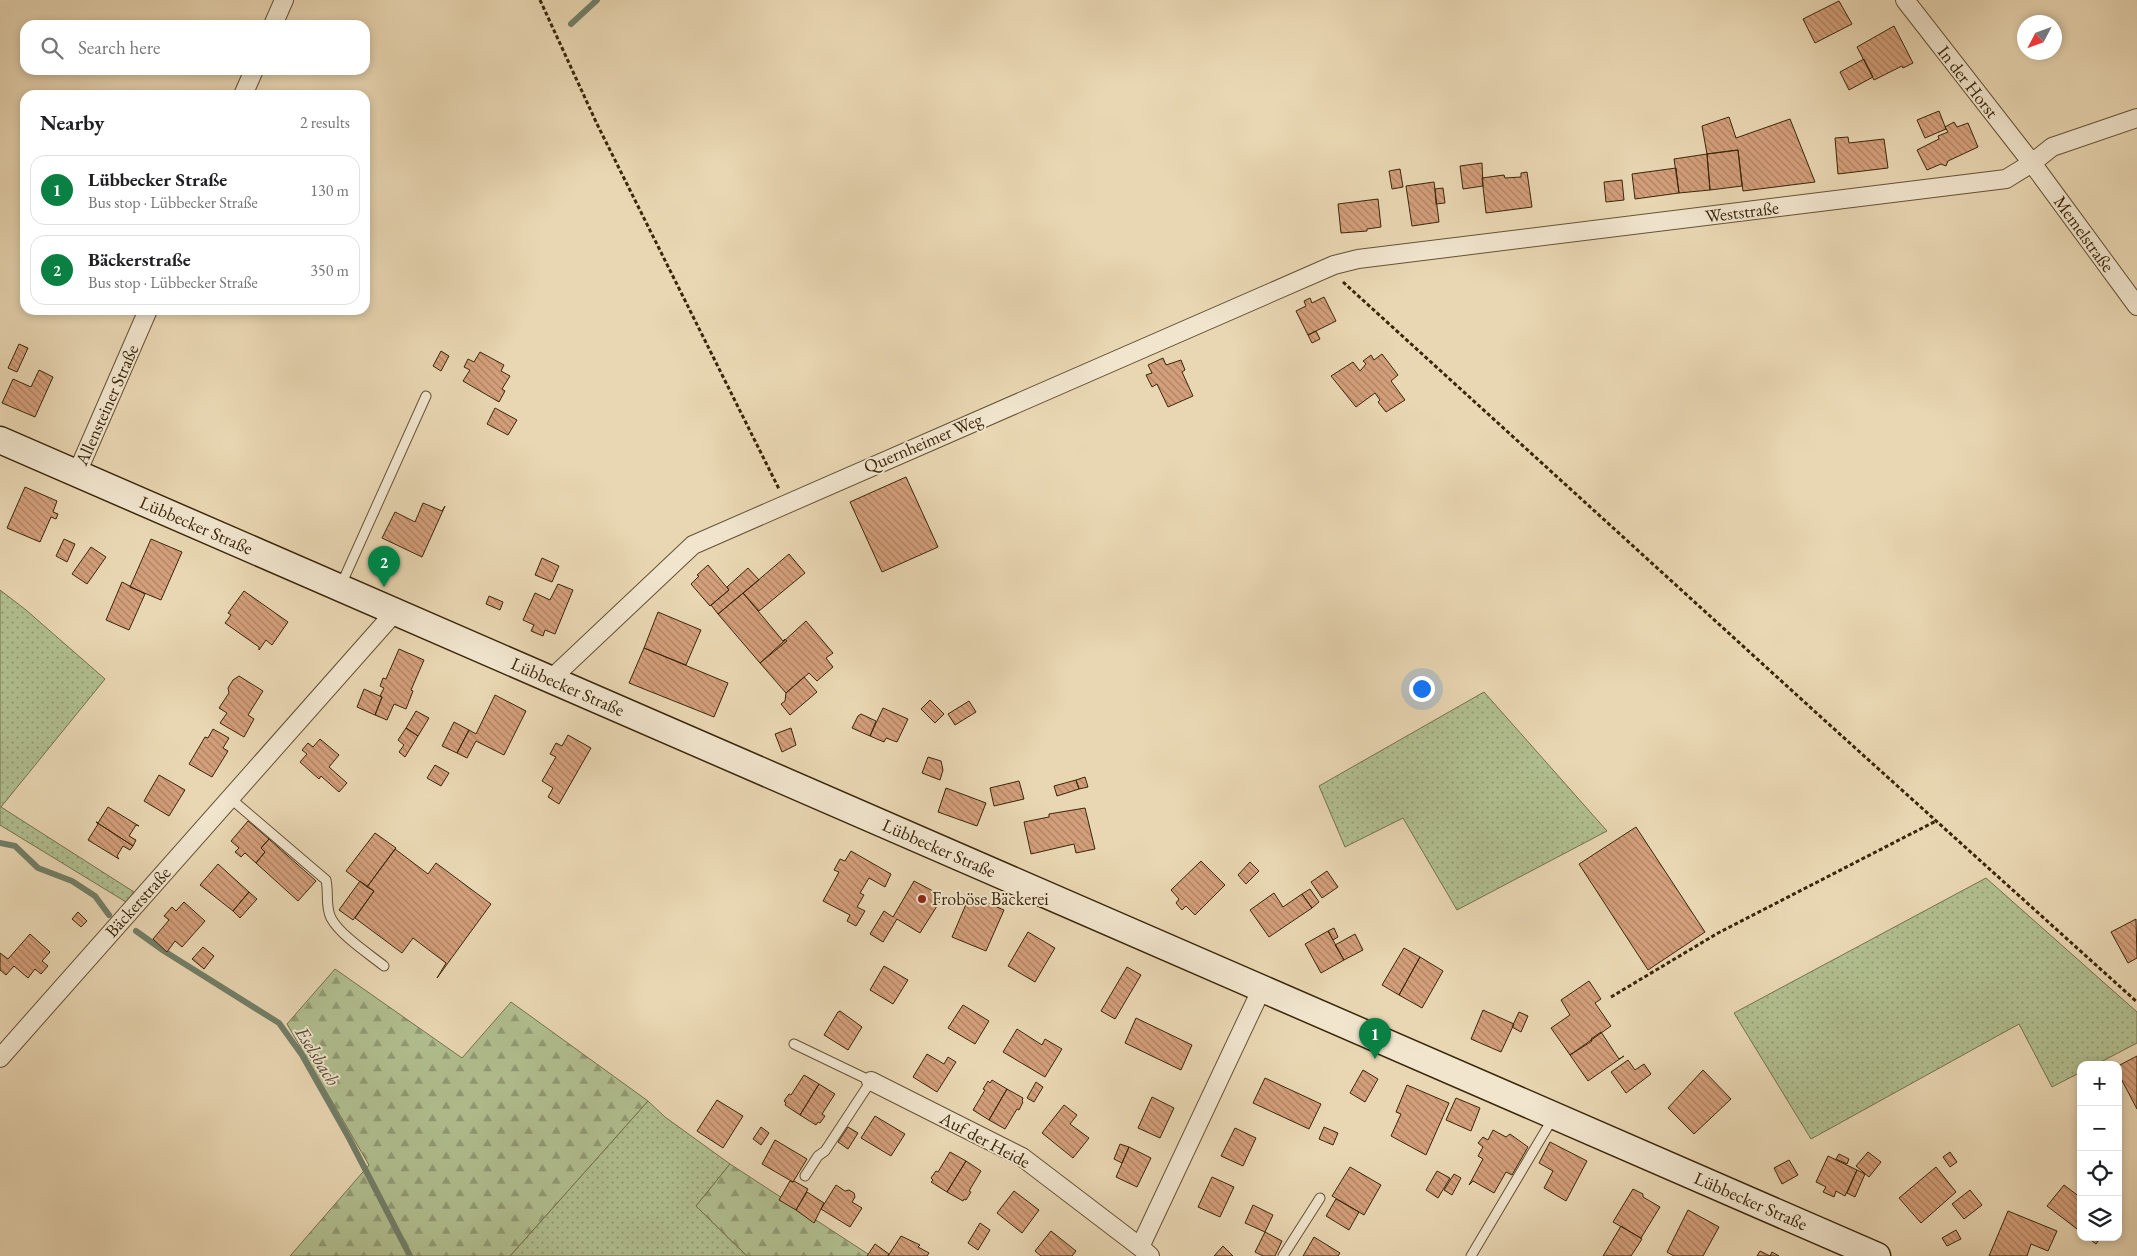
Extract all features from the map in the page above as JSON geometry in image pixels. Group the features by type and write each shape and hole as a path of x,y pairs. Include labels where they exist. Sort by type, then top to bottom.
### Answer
{"main road":[{"name":"Lübbecker Straße","path":"0,440 1878,1256"}],"street":[{"path":"275,20 284,0"},
{"name":"In der Horst","path":"1905,0 2032,163"},
{"path":"244,90 252,75"},
{"name":"Weststraße","path":"1334,265 1358,259 2006,179 2032,163 2052,147 2137,118"},
{"name":"Memelstraße","path":"2032,163 2137,306"},
{"name":"Quernheimer Weg","path":"551,679 693,545 1334,265"},
{"name":"Allensteiner Straße","path":"77,474 146,315"},
{"name":"Bäckerstraße","path":"0,1058 395,612"},
{"name":"Auf der Heide","path":"871,1081 1022,1157 1145,1251 1262,988"}],"lane":[{"path":"340,588 426,396"},
{"path":"230,798 326,880 328,891 327,904 332,920 384,966"},
{"path":"794,1044 871,1081 825,1151 818,1156 805,1176"},
{"path":"1471,1256 1555,1116"},
{"path":"1283,1256 1320,1198"}],"path":[{"path":"540,0 597,124 786,503"},
{"path":"1334,265 1342,281 2137,1002"},
{"path":"1611,998 1718,933 1936,821"}],"green space":[{"path":"0,590 26,610 105,679 1,807 134,892 126,902 0,825"},
{"path":"1484,692 1607,831 1457,910 1403,818 1345,847 1319,786"},
{"path":"1986,878 2137,1012 2137,1043 2103,1061 2077,1061 2077,1074 2052,1087 2019,1024 1811,1139 1734,1013"},
{"path":"335,969 462,1058 511,1002 648,1101 510,1256 290,1256 369,1165 287,1024"},
{"path":"648,1101 665,1117 730,1164 696,1206 747,1256 510,1256"},
{"path":"730,1164 871,1256 747,1256 696,1206"}],"building":[{"path":"1839,1 1852,24 1815,43 1803,19"},
{"path":"1894,26 1913,63 1903,68 1902,66 1874,80 1857,47"},
{"path":"1864,59 1873,77 1849,90 1840,72"},
{"path":"1939,111 1946,129 1925,138 1917,120"},
{"path":"1729,117 1736,138 1790,119 1815,182 1743,191 1738,150 1707,154 1702,126"},
{"path":"1954,122 1957,127 1968,123 1978,147 1948,161 1946,166 1941,164 1927,170 1917,150 1939,139 1938,136 1948,132 1945,127"},
{"path":"1848,137 1849,143 1884,139 1888,168 1838,174 1835,138"},
{"path":"1738,150 1742,186 1710,190 1707,154"},
{"path":"1707,154 1710,190 1679,193 1674,159"},
{"path":"1482,163 1483,186 1463,189 1460,166"},
{"path":"1676,168 1679,193 1635,199 1632,174"},
{"path":"1400,169 1403,187 1392,189 1389,171"},
{"path":"1527,172 1532,207 1486,213 1482,178 1504,175 1505,178 1521,177 1521,173"},
{"path":"1622,180 1624,200 1606,202 1604,182"},
{"path":"1434,182 1439,222 1412,226 1406,186"},
{"path":"1443,188 1445,203 1436,204 1435,189"},
{"path":"1378,199 1381,227 1367,229 1367,231 1341,233 1338,204"},
{"path":"1324,297 1336,321 1308,335 1296,311 1306,306 1304,301 1310,298 1312,303"},
{"path":"1316,331 1320,339 1312,343 1308,335"},
{"path":"19,344 28,348 17,372 8,368"},
{"path":"441,351 449,356 441,371 433,366"},
{"path":"480,352 504,365 501,371 510,376 502,389 505,391 499,402 463,381 470,370 464,367 468,359 474,362"},
{"path":"1382,354 1398,375 1391,381 1405,400 1386,412 1378,402 1380,400 1375,393 1356,407 1331,376 1353,362 1360,371 1366,364 1363,361 1371,355 1374,360"},
{"path":"1163,358 1166,365 1181,360 1185,370 1182,372 1193,396 1168,407 1157,384 1152,387 1146,375 1152,373 1148,365"},
{"path":"39,370 53,377 35,417 2,403 13,379 31,387"},
{"path":"495,408 517,420 508,435 487,424"},
{"path":"906,477 938,547 882,572 850,502"},
{"path":"25,487 57,501 53,512 58,514 56,519 51,517 40,542 7,528"},
{"path":"423,503 442,511 445,506 422,557 382,538 395,512 415,522"},
{"path":"64,539 75,544 67,562 56,556"},
{"path":"151,539 182,552 161,600 130,587"},
{"path":"91,547 106,557 87,584 72,574"},
{"path":"789,554 805,573 759,611 743,593"},
{"path":"542,558 559,566 552,582 535,575"},
{"path":"708,565 729,590 710,606 691,584 699,576 697,575"},
{"path":"748,568 759,580 718,614 711,605 729,590 727,587"},
{"path":"122,582 145,594 129,630 106,620"},
{"path":"558,584 573,590 555,634 545,630 543,636 531,631 534,625 523,620 535,593 550,600"},
{"path":"244,591 288,622 272,645 266,640 259,650 259,647 225,623 231,615 228,613"},
{"path":"743,593 783,641 785,639 787,641 760,663 718,614"},
{"path":"489,596 503,602 500,610 486,604"},
{"path":"658,612 701,630 686,665 644,648"},
{"path":"806,621 833,653 826,658 833,667 817,681 809,673 786,693 760,663"},
{"path":"644,648 728,683 714,717 629,683"},
{"path":"399,649 424,660 411,690 413,691 406,709 394,704 387,720 375,715 384,688 380,686 383,678 386,679"},
{"path":"239,676 263,691 248,715 254,719 244,737 220,723 227,713 219,708 229,693 228,688 233,680"},
{"path":"804,677 817,692 790,715 781,704 785,701 786,693"},
{"path":"364,689 382,697 375,715 357,707"},
{"path":"495,695 526,711 504,755 476,741 467,758 457,753 469,730 476,734"},
{"path":"930,700 944,714 935,723 921,709"},
{"path":"969,701 976,712 955,725 948,714"},
{"path":"883,708 908,719 897,742 886,738 884,742 870,736"},
{"path":"416,711 429,718 418,736 406,728"},
{"path":"861,714 876,721 870,736 852,728"},
{"path":"454,722 469,730 457,753 442,746"},
{"path":"406,728 418,736 405,757 399,752 404,745 398,740"},
{"path":"791,728 796,745 782,752 775,734"},
{"path":"213,729 229,738 223,748 228,751 212,777 189,764 205,737 208,738"},
{"path":"568,735 591,748 559,804 548,797 553,788 542,781 556,757 550,754 556,743 562,746"},
{"path":"320,739 339,755 329,767 347,783 339,792 321,776 319,779 300,762 307,754 302,750 308,743 313,747"},
{"path":"928,757 941,761 943,770 940,780 922,773"},
{"path":"435,765 449,773 441,786 427,778"},
{"path":"159,775 185,790 169,816 144,801"},
{"path":"1085,777 1088,787 1079,789 1076,780"},
{"path":"1076,780 1079,789 1057,796 1054,786"},
{"path":"1019,781 1024,799 994,806 990,788"},
{"path":"946,788 986,803 977,826 938,812"},
{"path":"108,807 139,826 136,825 129,836 136,840 133,846 96,822 98,823"},
{"path":"1085,808 1095,849 1076,853 1074,844 1031,854 1024,822 1049,817 1049,814"},
{"path":"248,821 269,839 261,848 265,852 256,863 245,853 241,857 235,852 239,848 231,841"},
{"path":"96,822 133,846 130,850 123,846 117,856 119,859 88,840 98,824"},
{"path":"1636,827 1705,932 1648,970 1579,864"},
{"path":"375,833 396,848 367,887 346,871"},
{"path":"269,839 316,881 298,901 256,863 265,852 261,848"},
{"path":"395,849 428,874 436,863 491,904 437,978 446,963 413,938 402,953 355,918 374,891 367,887"},
{"path":"851,851 891,874 885,887 869,878 860,893 864,895 857,907 865,911 856,926 847,921 850,915 823,901 839,872 834,870 840,859 845,861"},
{"path":"1201,861 1225,885 1195,915 1186,906 1182,910 1176,903 1179,899 1171,890"},
{"path":"1250,862 1259,871 1246,884 1238,875"},
{"path":"218,864 249,892 233,911 200,885"},
{"path":"1327,871 1338,887 1322,898 1311,882"},
{"path":"360,881 374,891 353,920 339,910"},
{"path":"914,881 942,898 920,933 897,919 883,942 870,934 884,911 893,917"},
{"path":"1310,889 1319,902 1312,908 1302,894"},
{"path":"249,892 257,899 240,918 233,911"},
{"path":"1274,893 1283,907 1302,894 1312,908 1269,937 1250,910"},
{"path":"970,895 1004,910 986,951 952,937"},
{"path":"184,902 205,921 182,947 175,941 167,952 153,939 169,920 164,916 172,907 176,911"},
{"path":"78,912 87,921 81,927 72,919"},
{"path":"2136,919 2137,958 2128,963 2111,932"},
{"path":"1334,928 1338,937 1333,940 1328,931"},
{"path":"1328,931 1344,960 1321,973 1305,944"},
{"path":"1028,932 1055,948 1035,982 1008,966"},
{"path":"30,934 50,952 42,961 48,966 41,974 35,969 28,978 14,966 6,975 0,970 0,953 8,959"},
{"path":"1355,934 1363,950 1344,960 1335,945"},
{"path":"203,947 214,956 204,969 192,959"},
{"path":"1404,948 1420,957 1399,995 1382,985"},
{"path":"1420,957 1443,971 1422,1008 1399,995"},
{"path":"884,966 908,980 893,1004 870,990"},
{"path":"1127,967 1141,975 1115,1019 1101,1011"},
{"path":"1589,981 1601,999 1595,1003 1611,1026 1570,1055 1551,1028 1570,1015 1561,1000"},
{"path":"963,1005 989,1021 975,1044 948,1028"},
{"path":"1483,1010 1514,1024 1501,1052 1471,1039"},
{"path":"840,1011 862,1027 848,1050 824,1035"},
{"path":"1519,1012 1528,1016 1521,1032 1512,1027"},
{"path":"1136,1018 1192,1045 1181,1070 1125,1043"},
{"path":"1017,1029 1042,1045 1045,1039 1062,1049 1045,1077 1003,1052"},
{"path":"1601,1032 1619,1059 1624,1056 1588,1081 1570,1055 1592,1041 1591,1039"},
{"path":"927,1054 944,1064 948,1057 956,1062 937,1092 913,1077"},
{"path":"2137,1056 2137,1109 2122,1081 2122,1064"},
{"path":"1628,1060 1635,1070 1644,1064 1651,1074 1626,1093 1611,1072"},
{"path":"1363,1070 1378,1079 1365,1102 1350,1093"},
{"path":"1703,1070 1731,1099 1694,1134 1668,1108"},
{"path":"804,1075 819,1084 800,1115 785,1105 784,1101 789,1094 791,1095"},
{"path":"1265,1078 1321,1104 1309,1129 1253,1103"},
{"path":"992,1080 1007,1089 989,1120 973,1110 988,1081 990,1083"},
{"path":"1036,1082 1043,1087 1034,1102 1027,1098"},
{"path":"819,1084 835,1094 822,1114 825,1116 816,1125 800,1115"},
{"path":"1407,1085 1449,1103 1426,1155 1391,1136 1401,1114 1396,1112"},
{"path":"1007,1089 1023,1098 1023,1102 1005,1129 989,1120"},
{"path":"1152,1097 1174,1108 1160,1138 1138,1128"},
{"path":"1456,1098 1480,1108 1471,1131 1446,1120"},
{"path":"717,1100 743,1116 723,1148 697,1131"},
{"path":"1064,1105 1077,1115 1070,1124 1089,1138 1073,1158 1042,1133"},
{"path":"875,1116 905,1134 891,1156 861,1138"},
{"path":"761,1127 769,1133 761,1145 753,1139"},
{"path":"848,1127 858,1133 848,1149 838,1142"},
{"path":"1324,1127 1338,1133 1333,1145 1319,1139"},
{"path":"1235,1128 1256,1138 1243,1166 1221,1156"},
{"path":"1493,1130 1506,1137 1510,1134 1528,1147 1512,1175 1506,1172 1494,1193 1473,1181 1469,1185 1483,1159 1478,1156 1483,1147 1478,1143 1483,1137 1488,1140"},
{"path":"775,1140 807,1159 793,1182 762,1164"},
{"path":"1550,1142 1587,1161 1566,1201 1544,1188 1553,1171 1539,1163"},
{"path":"1120,1144 1129,1147 1122,1163 1114,1159"},
{"path":"1129,1147 1151,1158 1137,1187 1116,1177"},
{"path":"950,1152 966,1161 947,1192 931,1182 933,1180 931,1178 936,1171 938,1172"},
{"path":"1868,1152 1881,1162 1869,1177 1856,1166"},
{"path":"1950,1152 1957,1162 1950,1167 1943,1157"},
{"path":"1839,1154 1849,1159 1847,1164 1836,1159"},
{"path":"1828,1156 1857,1170 1845,1196 1836,1191 1834,1197 1823,1192 1826,1187 1816,1182"},
{"path":"1789,1160 1798,1175 1782,1184 1774,1168"},
{"path":"966,1161 981,1171 969,1191 971,1192 966,1200 964,1199 963,1201 947,1192"},
{"path":"1350,1167 1381,1185 1364,1215 1332,1196"},
{"path":"1936,1167 1956,1192 1921,1223 1899,1198"},
{"path":"1857,1170 1865,1174 1855,1197 1847,1193"},
{"path":"1437,1171 1450,1178 1438,1198 1426,1190"},
{"path":"1454,1174 1461,1178 1452,1195 1444,1190"},
{"path":"1212,1177 1234,1187 1220,1217 1198,1207"},
{"path":"790,1181 794,1181 808,1189 796,1210 779,1200"},
{"path":"836,1185 845,1191 849,1190 854,1193 855,1197 852,1202 862,1208 850,1227 821,1209"},
{"path":"2064,1185 2077,1195 2077,1229 2047,1206"},
{"path":"1633,1189 1660,1207 1641,1238 1613,1222"},
{"path":"1970,1190 1982,1205 1964,1219 1952,1204"},
{"path":"1014,1191 1039,1210 1022,1233 997,1213"},
{"path":"807,1192 824,1203 814,1223 796,1210"},
{"path":"1336,1199 1359,1212 1349,1230 1326,1216"},
{"path":"1253,1205 1273,1215 1265,1232 1245,1223"},
{"path":"1688,1210 1719,1227 1703,1256 1674,1256 1667,1252"},
{"path":"2008,1211 2057,1231 2048,1251 2031,1244 2027,1256 1989,1256"},
{"path":"980,1223 990,1230 978,1250 968,1243"},
{"path":"1621,1226 1642,1239 1631,1256 1603,1256"},
{"path":"1956,1230 1961,1239 1947,1246 1942,1238"},
{"path":"1051,1231 1076,1251 1072,1256 1041,1256 1035,1251"},
{"path":"1265,1232 1282,1241 1275,1256 1263,1256 1255,1252"},
{"path":"901,1236 920,1245 918,1247 929,1253 927,1256 888,1256"},
{"path":"1314,1237 1340,1253 1338,1256 1303,1256"},
{"path":"875,1244 889,1254 888,1256 867,1256"},
{"path":"1223,1246 1233,1256 1214,1256"},
{"path":"1760,1251 1770,1256 1757,1256"},
{"path":"1772,1252 1779,1256 1770,1256"}],"waterway":[{"path":"571,24 597,0"},
{"name":"Eselsbach","path":"0,843 15,846 38,868 72,881 95,896 109,915"},
{"name":"Eselsbach","path":"136,931 164,951 279,1023 302,1055 349,1138 410,1256"}],"place":[{"name":"Bäckerstraße","path":"384,587"},
{"name":"Froböse Bäckerei","path":"922,899"},
{"name":"Lübbecker Straße","path":"1375,1059"}]}
